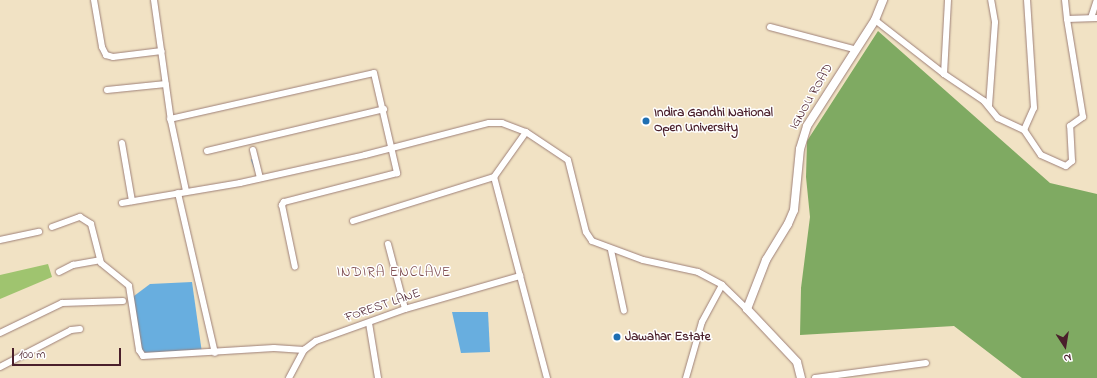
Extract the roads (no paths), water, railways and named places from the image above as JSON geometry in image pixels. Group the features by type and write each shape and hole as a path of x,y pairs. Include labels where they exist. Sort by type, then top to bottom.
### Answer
{"street":[{"path":"94,0 102,47 106,55 113,57 162,51"},
{"path":"154,0 170,119 186,191"},
{"name":"IGNOU ROAD","path":"748,309 766,260 788,224 794,210 800,149 804,133 854,49 875,20 883,0"},
{"path":"944,74 948,0"},
{"path":"989,106 995,22 991,0"},
{"path":"1024,130 1033,114 1034,105 1027,0"},
{"path":"875,20 944,74 989,106 998,118 1024,130 1041,156 1064,165 1070,164 1070,126 1083,117 1065,0"},
{"path":"1067,19 1094,18 1097,0"},
{"path":"770,27 854,49"},
{"path":"170,119 374,73 384,108 397,173 283,203 295,267"},
{"path":"107,90 166,84"},
{"path":"207,151 384,108"},
{"path":"122,204 260,178 365,155 490,123 502,123 526,132 568,160 587,236 592,241 611,250 683,267 722,285 748,309 797,362 801,378"},
{"path":"353,221 494,177 526,132"},
{"path":"122,143 132,201"},
{"path":"253,150 260,178"},
{"path":"494,177 547,378"},
{"path":"178,193 215,353"},
{"path":"52,228 83,217 94,229 100,260 105,268 129,286 139,350 143,356 215,353 274,348 304,350"},
{"path":"0,240 39,232"},
{"path":"388,244 405,309"},
{"path":"611,250 624,311"},
{"path":"59,272 73,265 100,260"},
{"name":"FOREST LANE","path":"289,378 304,350 316,341 405,309 520,276"},
{"path":"686,378 702,322 722,285"},
{"path":"0,333 62,303 123,301"},
{"path":"369,323 378,378"},
{"path":"0,367 71,330 80,329"},
{"path":"815,378 926,363"}],"water":[{"path":"192,282 202,353 141,358 130,299 150,284"},
{"path":"452,312 488,312 490,352 461,353"}],"waterway":[{"path":"252,160 258,176"}],"place":[{"name":"Indira Gandhi National Open University","path":"646,121"},
{"name":"Jawahar Estate","path":"617,337"}],"district":[{"name":"INDIRA ENCLAVE","path":"394,273"}]}
